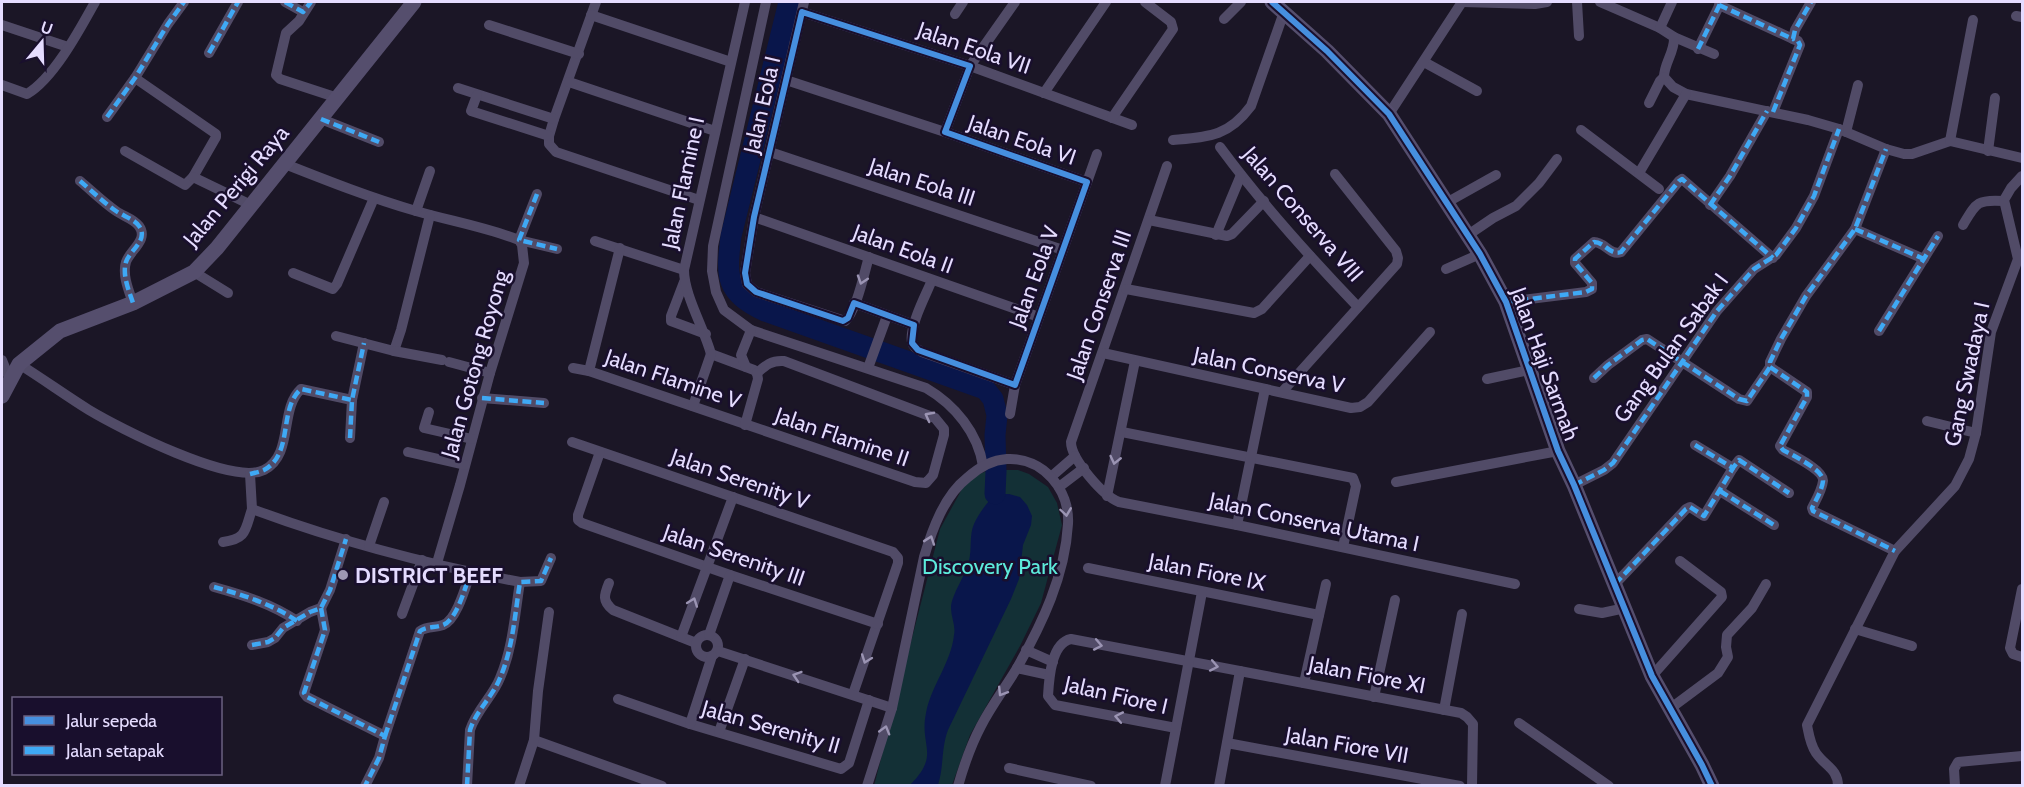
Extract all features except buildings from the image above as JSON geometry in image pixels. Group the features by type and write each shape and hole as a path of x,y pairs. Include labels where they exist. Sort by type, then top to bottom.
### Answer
{"street":[{"path":"2,86 27,93 36,88 68,47 95,2"},
{"path":"107,117 184,2"},
{"path":"209,53 238,2"},
{"path":"285,2 303,12"},
{"path":"311,2 299,21 286,33 276,75 280,79 338,98"},
{"name":"Jalan Perigi Raya","path":"2,396 20,364 60,331 133,303 194,272 285,164 414,2"},
{"path":"596,2 554,119 549,144 556,152 699,200"},
{"name":"Jalan Flamine I","path":"711,354 706,334 684,276 699,200 745,2"},
{"path":"766,2 713,246 712,271 716,291 724,310 751,330 869,364 926,388 941,397 958,413 978,444 987,464"},
{"path":"955,14 963,2"},
{"path":"945,132 970,66 1015,2"},
{"path":"1044,93 1106,2"},
{"path":"1112,118 1173,29 1171,22 1145,2"},
{"path":"1224,19 1241,2"},
{"name":"Jalan Haji Sarmah","path":"1272,2 1368,90 1389,114 1480,254 1506,302 1558,451 1652,676 1712,786"},
{"path":"1389,114 1462,2 1535,4 1547,2"},
{"path":"1577,2 1579,36"},
{"path":"1600,2 1660,28 1698,49 1714,54"},
{"path":"1660,28 1672,2"},
{"path":"1793,39 1795,30 1811,2"},
{"path":"1698,49 1720,3 1798,41 1800,45 1770,112 1710,205"},
{"name":"Jalan Eola VII","path":"803,7 1132,125"},
{"name":"Jalan Eola I","path":"803,7 754,218 745,273 747,284 756,292 843,321 848,318 854,303"},
{"path":"1173,140 1206,138 1223,132 1244,115 1251,106 1284,12"},
{"path":"591,15 731,62"},
{"path":"1950,141 1973,20"},
{"path":"2,24 68,47"},
{"path":"489,25 579,54"},
{"path":"1649,103 1664,77 1674,37"},
{"path":"1424,62 1477,92"},
{"path":"1664,77 1673,87 1686,94 1842,130 1886,149 1908,155 1950,141 2022,158"},
{"path":"125,151 182,185 188,184 194,177 216,134 135,78"},
{"name":"Jalan Eola VI","path":"786,80 1087,182"},
{"path":"569,82 715,131"},
{"name":"Gang Bulan Sabak I","path":"1574,485 1613,463 1717,311 1754,269 1773,258 1796,228 1814,196 1858,85"},
{"path":"458,88 554,119"},
{"path":"1639,173 1686,94"},
{"path":"477,95 471,111 549,136"},
{"path":"1988,151 1995,98"},
{"path":"321,119 379,142"},
{"path":"1581,130 1659,189"},
{"name":"Jalan Conserva VIII","path":"1220,147 1310,256 1358,307"},
{"path":"1594,378 1644,339 1746,402 1770,367 1770,362 1793,316 1855,229 1886,149"},
{"name":"Jalan Eola III","path":"770,152 1063,250"},
{"name":"Jalan Eola V","path":"1011,414 1015,385 1097,154"},
{"path":"1468,235 1516,206 1539,183 1557,159"},
{"path":"285,164 374,198 557,249"},
{"name":"Jalan Conserva III","path":"1075,456 1071,442 1167,166"},
{"path":"416,211 430,171"},
{"path":"1282,392 1394,269 1398,258 1396,251 1335,174"},
{"path":"1216,235 1241,175"},
{"path":"1446,203 1496,175"},
{"path":"1963,225 1974,205 1987,200 2004,201 2006,195 2022,176"},
{"path":"194,177 251,205"},
{"path":"1506,302 1586,292 1592,289 1592,283 1575,260 1594,242 1601,243 1613,252 1621,252 1680,180 1685,180 1710,205 1773,258"},
{"path":"80,181 116,211 138,225 142,233 140,242 125,263 124,273 133,303"},
{"path":"519,240 537,194"},
{"path":"293,273 333,289 374,198"},
{"path":"1149,220 1227,236 1232,234 1264,201"},
{"name":"Gang Swadaya I","path":"1838,786 1837,773 1817,755 1809,740 1807,725 1895,551 1958,482 1969,459 1976,433 1991,332 2018,259 2004,201"},
{"path":"394,351 430,215"},
{"name":"Jalan Eola II","path":"754,218 1039,317"},
{"path":"1855,229 1924,259"},
{"path":"1879,331 1938,236"},
{"name":"Jalan Gotong Royong","path":"437,563 482,398 524,263 522,245 519,240"},
{"path":"595,241 620,248 684,276 671,321 706,334"},
{"name":"Jalan Flamine V","path":"589,371 620,248"},
{"path":"1446,268 1480,254"},
{"path":"1126,289 1254,313 1262,309 1310,256"},
{"path":"869,257 854,303 914,325"},
{"path":"194,272 228,293"},
{"path":"932,280 914,325 912,343 918,350 1015,385"},
{"path":"869,364 886,316"},
{"path":"746,367 741,355 751,330"},
{"name":"Jalan Conserva V","path":"1103,353 1351,408 1360,407 1368,402 1430,332"},
{"path":"336,336 490,373"},
{"path":"350,438 352,400 364,343"},
{"path":"693,406 711,354 757,373 758,379 745,424"},
{"path":"728,360 741,355"},
{"path":"2,360 10,380"},
{"name":"Jalan Flamine II","path":"745,424 915,482 926,483 933,475 944,435 944,429 934,418 784,361 775,361 765,365 757,373"},
{"path":"1107,496 1135,361"},
{"path":"20,364 88,409 129,432 222,470 250,474 265,470 276,459 285,437 289,412 296,393 301,389 352,400"},
{"path":"1770,367 1803,387 1807,392 1807,397 1780,446 1823,477 1812,508 1813,511 1895,551"},
{"name":"Jalan Flamine V","path":"573,368 589,371 745,424"},
{"path":"1487,379 1529,370"},
{"path":"1237,525 1265,389"},
{"path":"482,398 544,403"},
{"path":"429,412 424,428 472,439"},
{"path":"1927,421 1976,433"},
{"path":"1122,432 1353,477 1356,486 1343,547"},
{"name":"Jalan Serenity V","path":"572,442 888,549 895,554 898,563 878,624"},
{"path":"1695,445 1733,468"},
{"path":"1396,482 1558,451"},
{"path":"408,452 465,465"},
{"name":"Jalan Serenity III","path":"600,452 578,519 582,523 878,624"},
{"path":"1052,476 1075,456 1107,496"},
{"path":"867,786 892,708 930,536 941,513 959,485 987,464 1016,459 1040,467 1052,476 1066,505 1068,523 1059,578 1017,668 982,724 958,786"},
{"path":"1615,584 1686,509 1690,507 1704,516 1739,460 1789,493"},
{"path":"1059,488 1084,468"},
{"path":"223,542 237,540 244,534 252,509 250,474"},
{"path":"1720,491 1774,525"},
{"name":"Jalan Conserva Utama I","path":"1107,496 1119,502 1515,584"},
{"path":"681,637 733,497"},
{"path":"369,546 384,502"},
{"path":"252,509 296,525 369,546 520,582 541,581 551,558"},
{"path":"346,539 330,590 321,608 325,630 304,693 307,697 386,736"},
{"path":"402,614 422,560"},
{"path":"1652,676 1722,597 1721,592 1680,561"},
{"name":"Jalan Fiore IX","path":"1088,568 1319,615"},
{"path":"364,786 379,758 420,631 423,628 444,625 449,621 457,610 471,571"},
{"path":"709,635 730,575"},
{"path":"467,786 472,722 491,697 505,667 520,582"},
{"path":"609,583 604,600 613,610 696,643"},
{"path":"1304,683 1326,584"},
{"path":"1671,708 1718,673 1728,657 1727,635 1752,608 1766,584"},
{"path":"214,587 283,611 297,621"},
{"path":"2022,590 2010,648 2016,655 2022,657"},
{"name":"Jalan Fiore I","path":"1165,786 1202,592"},
{"path":"1374,697 1395,600"},
{"path":"252,645 268,642 275,638 283,628 321,608"},
{"path":"1579,609 1602,613 1625,608"},
{"path":"519,786 534,740 549,612"},
{"path":"1444,710 1462,614"},
{"path":"853,694 878,624"},
{"path":"1855,629 1912,646"},
{"path":"709,635 701,637 696,643 700,655 708,658 715,653 745,659 892,708"},
{"path":"690,724 718,643 709,635"},
{"name":"Jalan Fiore XI","path":"1053,662 1062,644 1071,639 1461,713 1473,724 1472,786"},
{"path":"1026,650 1053,662"},
{"path":"719,732 745,659"},
{"name":"Jalan Fiore I","path":"1053,662 1049,675 1048,696 1049,700 1058,706 1176,728"},
{"path":"1017,668 1049,675"},
{"path":"1218,786 1240,671"},
{"name":"Jalan Serenity II","path":"618,699 690,724 841,769 849,763 869,700"},
{"path":"1519,723 1609,786"},
{"path":"534,740 662,786"},
{"name":"Jalan Fiore VII","path":"1227,742 1460,786"},
{"path":"1955,786 1954,769 1959,761 2022,756"},
{"path":"1009,768 1091,786"}],"green space":[{"name":"Discovery Park","path":"1018,470 1029,474 1048,487 1057,503 1062,525 1041,603 1020,646 970,735 952,785 874,786 940,529 962,489 974,476 987,471"}],"shaded area":[{"path":"995,494 1020,497 1032,516 1023,545 1019,579 948,730 938,785 910,785 925,765 927,757 926,713 952,645 954,625 952,603 969,561 972,528"}],"waterway":[{"path":"789,2 731,236 729,262 731,282 742,297 765,311 985,389 993,399 997,415 995,494"}],"marked path":[{"path":"107,117 184,2"},
{"path":"209,53 238,2"},
{"path":"285,2 303,12 311,2"},
{"path":"1698,49 1721,2"},
{"path":"1719,5 1793,39 1795,30 1811,2"},
{"path":"1773,112 1800,45 1793,39"},
{"path":"1710,205 1730,176 1767,111"},
{"path":"321,119 379,142"},
{"path":"1574,485 1613,463 1717,311 1754,269 1776,255 1796,228 1814,196 1839,129"},
{"path":"1594,378 1608,365 1642,340 1647,339 1739,399 1747,401 1770,367 1770,362 1781,339 1806,296 1855,229 1886,149"},
{"path":"1506,302 1586,292 1592,289 1592,283 1575,263 1575,259 1594,242 1614,252 1621,252 1682,179 1773,258"},
{"path":"80,181 111,208 139,226 142,236 125,267 126,283 133,303"},
{"path":"537,194 519,240 557,249"},
{"path":"1855,229 1924,259"},
{"path":"1879,331 1938,236"},
{"path":"350,438 352,400 364,343"},
{"path":"1770,367 1807,392 1807,397 1780,446 1813,468 1822,477 1823,481 1812,508 1813,511 1895,551"},
{"path":"250,474 264,470 273,463 283,443 290,408 301,389 352,400"},
{"path":"482,398 544,403"},
{"path":"1695,445 1733,468 1739,460 1789,493"},
{"path":"1615,584 1686,509 1690,507 1704,516 1733,468"},
{"path":"1720,491 1774,525"},
{"path":"252,645 268,642 275,638 283,628 321,608 330,590 346,539"},
{"path":"467,786 470,730 476,716 497,685 504,667 513,630 520,582 541,581 551,558"},
{"path":"385,736 420,631 448,622 460,601 471,571"},
{"path":"214,587 267,605 297,621"},
{"path":"321,608 325,630 304,693 307,697 385,736 379,758 365,786"}],"cycle path":[{"path":"1272,2 1327,51 1389,114 1480,254 1506,302 1558,451 1652,676 1712,786"},
{"path":"802,12 970,66 945,132 1087,182 1015,385 918,350 912,343 914,325 854,303 848,318 843,321 756,292 747,284 745,273 754,217 802,12"}],"place":[{"name":"DISTRICT BEEF","path":"343,575"}]}
